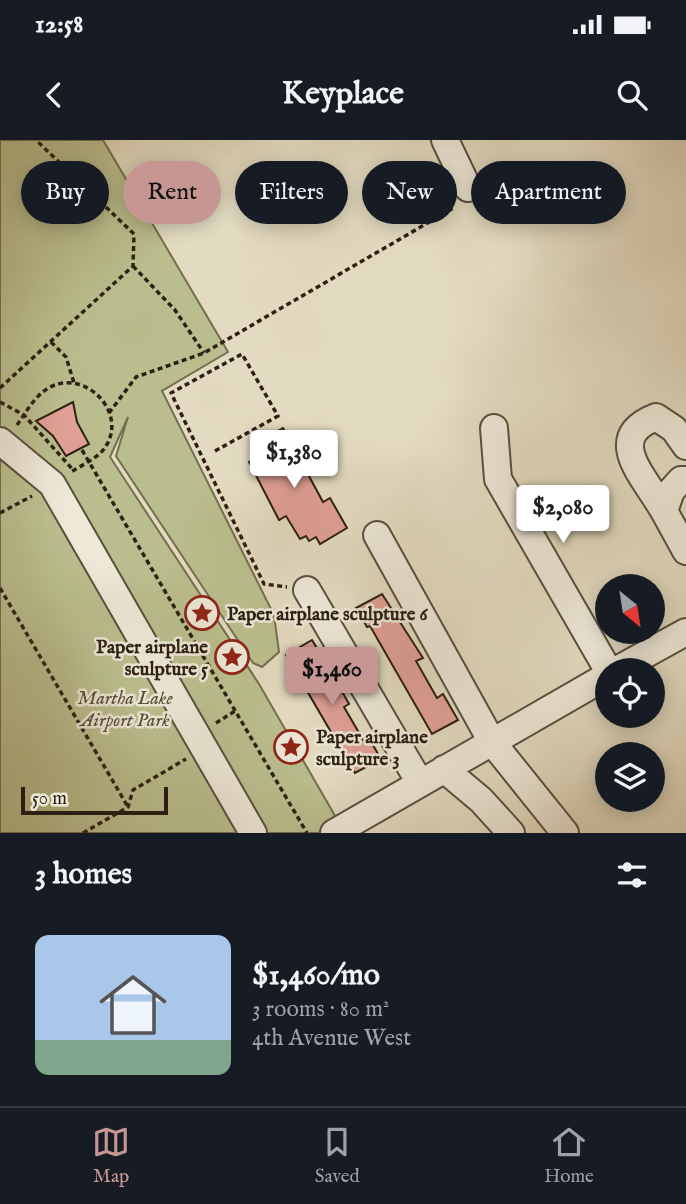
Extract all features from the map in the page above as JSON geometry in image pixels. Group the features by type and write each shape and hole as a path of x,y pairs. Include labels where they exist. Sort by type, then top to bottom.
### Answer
{"street":[{"path":"445,140 468,188"},
{"path":"686,446 674,429 656,417 640,423 629,435 628,448 686,551"},
{"path":"494,428 498,478 601,658"},
{"path":"2,442 52,484 253,833"},
{"path":"664,511 671,491 681,480 686,480"},
{"path":"377,534 492,742 565,833"},
{"path":"307,590 420,783"},
{"path":"639,658 686,632"},
{"path":"334,833 595,683"},
{"path":"444,769 481,800 511,833"}],"path":[{"path":"36,140 134,234 134,266 175,310 204,353"},
{"path":"110,414 136,377 204,353 458,205 468,188"},
{"path":"0,388 134,266"},
{"path":"51,342 66,357 74,383"},
{"path":"215,451 278,416 242,354 171,393 264,584 307,590"},
{"path":"2,442 44,391 57,384 74,383 97,393 110,414 111,431 106,447 67,475"},
{"path":"0,402 24,415 74,471"},
{"path":"82,450 306,832 300,833"},
{"path":"0,588 128,807"},
{"path":"83,833 128,807 133,790 188,758"}],"green space":[{"name":"Martha Lake Airport Park","path":"0,140 103,140 123,174 123,224 153,224 228,352 162,391 274,615 279,652 262,667 253,663 116,456 128,417 110,457 259,684 338,821 318,833 0,833"}],"building":[{"path":"73,402 77,422 89,444 66,456 53,436 36,421"},
{"path":"283,428 323,502 330,498 347,528 320,544 316,537 309,541 306,536 300,539 286,516 279,520 249,462 256,458 253,453 260,449 256,443"},
{"path":"382,594 423,658 416,661 437,698 443,694 458,720 432,734 370,626 367,627 356,608"},
{"path":"312,640 323,658 317,662 333,689 339,686 349,704 344,707 365,743 370,740 381,759 355,773 286,655"}],"place":[{"name":"Paper airplane sculpture 6","path":"202,613"},
{"name":"Paper airplane sculpture 5","path":"232,657"},
{"name":"Paper airplane sculpture 3","path":"291,747"}]}
